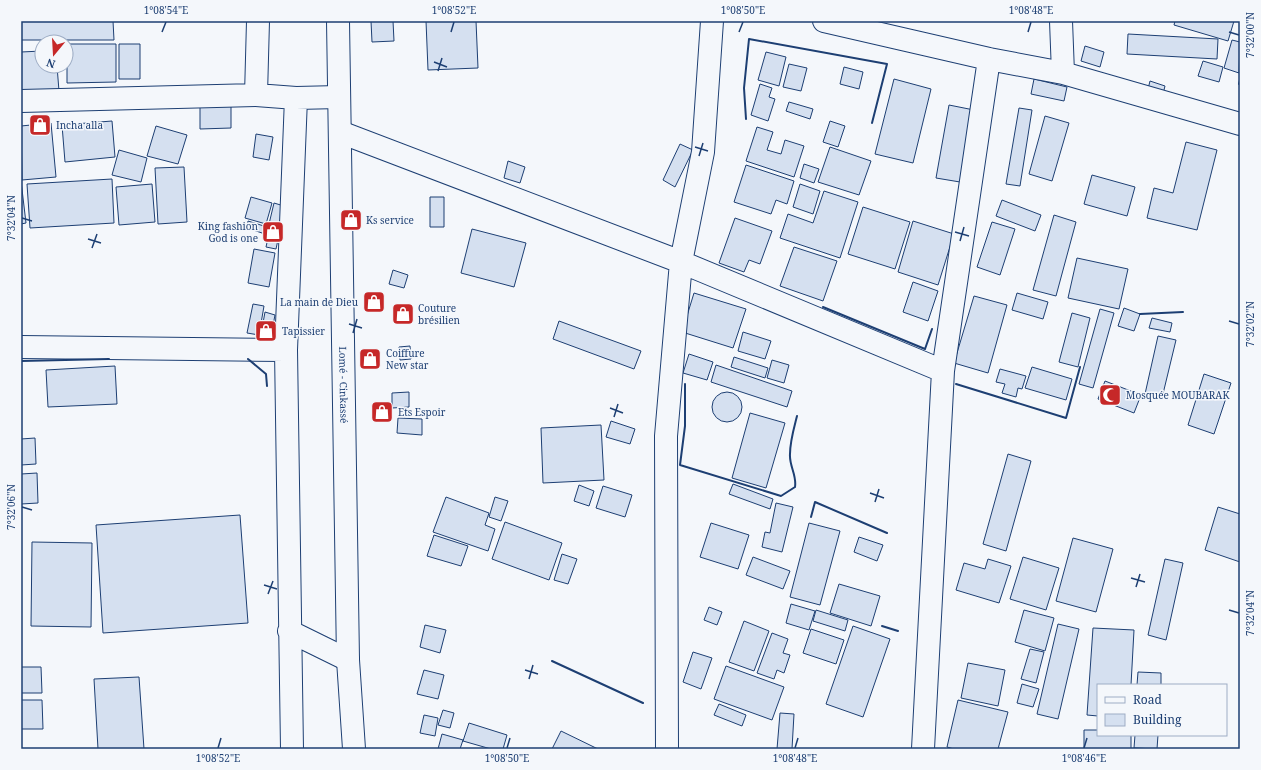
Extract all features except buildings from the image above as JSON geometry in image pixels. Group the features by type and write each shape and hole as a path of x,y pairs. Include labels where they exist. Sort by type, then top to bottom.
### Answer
{"main road":[{"path":"256,95 258,21"},
{"name":"Lomé - Cinkassé","path":"338,21 348,660 354,749"},
{"path":"667,749 666,436 681,262 702,152 712,21"},
{"path":"824,21 988,59 1063,73 1240,124"},
{"path":"1061,21 1063,73"},
{"path":"923,749 943,371 988,59"},
{"path":"21,101 256,95 296,98 339,97"},
{"path":"292,749 289,631 286,350 296,98"},
{"path":"340,132 681,262 943,371"},
{"path":"21,347 286,350"},
{"path":"289,631 348,660"}],"wall":[{"path":"746,119 744,88 749,39 887,64 872,123"},
{"path":"1239,84 1240,80"},
{"path":"823,307 925,349 932,329"},
{"path":"1140,314 1183,312"},
{"path":"21,361 109,359"},
{"path":"248,359 266,374 267,386"},
{"path":"956,384 1066,418 1080,367"},
{"path":"685,384 685,426 680,465 781,496 795,487 795,478 790,454 791,439 797,416"},
{"path":"811,517 815,502 887,533"},
{"path":"882,626 898,631"},
{"path":"552,661 643,703"}],"place":[{"name":"Incha alla","path":"40,125"},
{"name":"Ks service","path":"351,220"},
{"name":"King fashion God is one","path":"273,232"},
{"name":"La main de Dieu","path":"374,302"},
{"name":"Couture brésilien","path":"403,314"},
{"name":"Tapissier","path":"266,331"},
{"name":"Coiffure New star","path":"370,359"},
{"name":"Mosquée MOUBARAK","path":"1110,395"},
{"name":"Ets Espoir","path":"382,412"}]}
